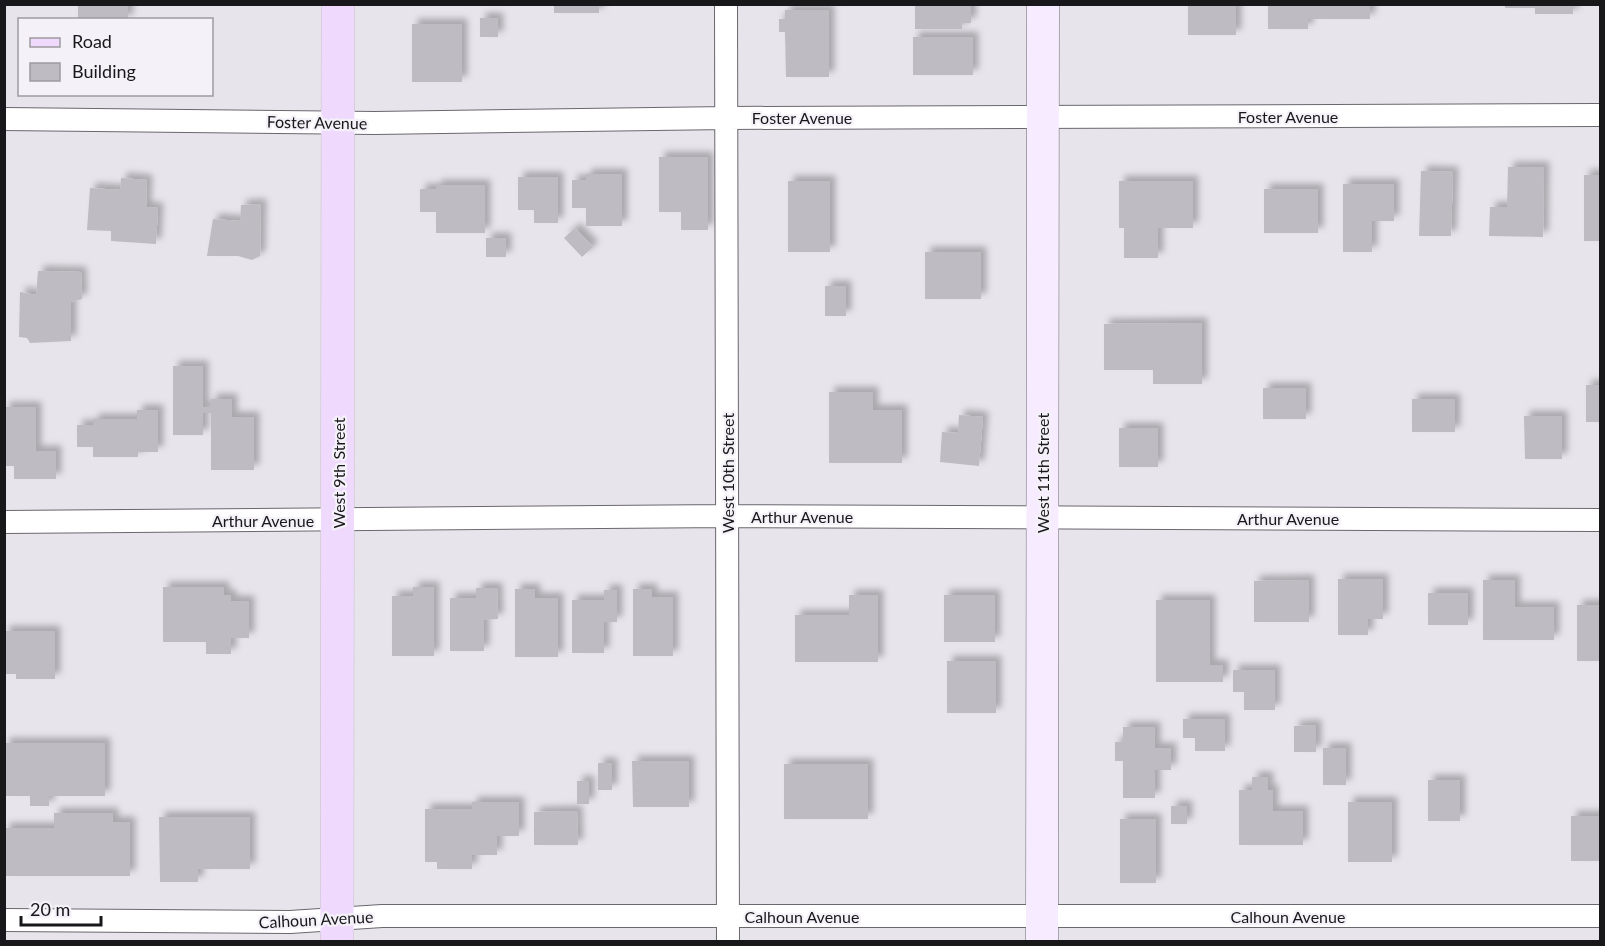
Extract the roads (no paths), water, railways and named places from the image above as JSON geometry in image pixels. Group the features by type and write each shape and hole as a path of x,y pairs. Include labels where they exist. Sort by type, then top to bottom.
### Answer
{"main road":[{"name":"West 9th Street","path":"337,930 338,4"},
{"name":"West 11th Street","path":"1042,929 1043,4"}],"street":[{"name":"West 10th Street","path":"726,4 728,942"},
{"name":"Foster Avenue","path":"4,119 338,123 726,118 1600,115"},
{"name":"Arthur Avenue","path":"4,522 727,516 1600,520"},
{"name":"Calhoun Avenue","path":"4,920 290,922 337,930 382,916 728,915 1042,929 1600,916"}]}
